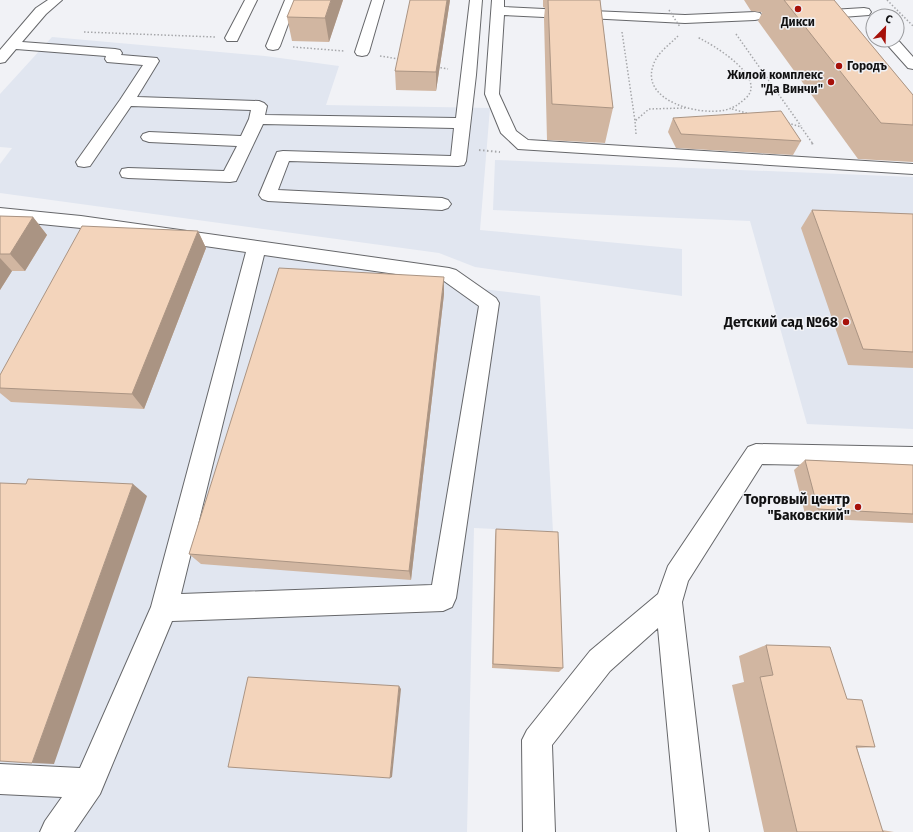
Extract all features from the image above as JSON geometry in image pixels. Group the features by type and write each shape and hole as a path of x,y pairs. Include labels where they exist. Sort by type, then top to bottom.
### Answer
{"street":[{"path":"0,59 41,11 56,0"},
{"path":"232,38 250,0"},
{"path":"273,46 291,0"},
{"path":"362,52 378,0"},
{"path":"442,204 268,196 284,156 458,161 469,75 476,0"},
{"path":"852,0 864,12"},
{"path":"544,14 498,6 492,94 509,133 524,145 913,169"},
{"path":"819,27 806,12 864,12"},
{"path":"592,16 685,19 755,16"},
{"path":"12,45 115,53 112,59 152,62 127,101 84,162"},
{"path":"897,48 913,65"},
{"path":"127,101 259,106 256,119 230,177 128,173"},
{"path":"256,119 462,123"},
{"path":"149,137 246,142"},
{"path":"0,214 82,222 449,275 489,303 444,598 164,608"},
{"path":"56,832 89,783 164,608 257,247"},
{"path":"693,832 668,602 677,575 756,454 913,457"},
{"path":"539,832 537,740 600,661 668,602"},
{"path":"0,779 89,783"}],"path":[{"path":"887,0 913,26"},
{"path":"669,10 680,28"},
{"path":"620,17 638,152"},
{"path":"724,17 801,126"},
{"path":"81,31 232,38"},
{"path":"679,35 652,66 650,76 655,91 666,99 685,108"},
{"path":"635,121 648,110 685,108 707,111 731,109 745,102 751,90 749,78 736,62 719,49 693,35"},
{"path":"273,46 362,52 404,60"},
{"path":"433,66 469,75"}],"shaded area":[{"path":"52,37 265,56 339,66 326,105 490,108 480,230 682,249 682,296 475,267 439,253 0,193 0,164 12,148 0,147 0,94"},
{"name":"Детский сад №68","path":"495,160 913,177 913,429 807,424 750,221 493,210"},
{"path":"0,212 434,266 474,288 540,296 553,532 474,528 467,832 0,832"}],"building":[{"path":"294,0 331,0 325,18 287,17"},
{"path":"410,0 447,0 436,72 395,71"},
{"path":"548,0 600,0 613,108 552,104"},
{"path":"784,0 834,0 865,37 865,48 874,48 913,95 913,125 881,123"},
{"path":"781,111 801,141 681,134 673,118"},
{"path":"812,210 913,214 913,352 863,349"},
{"path":"0,216 33,217 10,254 0,254"},
{"path":"82,226 198,231 132,394 0,388 0,375"},
{"path":"279,268 444,277 409,571 189,554"},
{"name":"Торговый центр \"Баковский\"","path":"805,460 913,465 913,514 818,509"},
{"path":"28,479 133,484 32,763 0,761 0,483 26,484"},
{"path":"496,529 558,532 563,668 493,664"},
{"path":"766,645 830,647 847,699 862,700 875,747 856,746 883,832 797,832 760,677 773,675"},
{"path":"248,677 399,686 390,778 228,767"}],"place":[{"name":"Дикси","path":"798,9"},
{"name":"Городъ","path":"839,66"},
{"name":"Жилой комплекс \"Да Винчи\"","path":"831,82"},
{"name":"Детский сад №68","path":"846,322"},
{"name":"Торговый центр \"Баковский\"","path":"858,507"}]}
